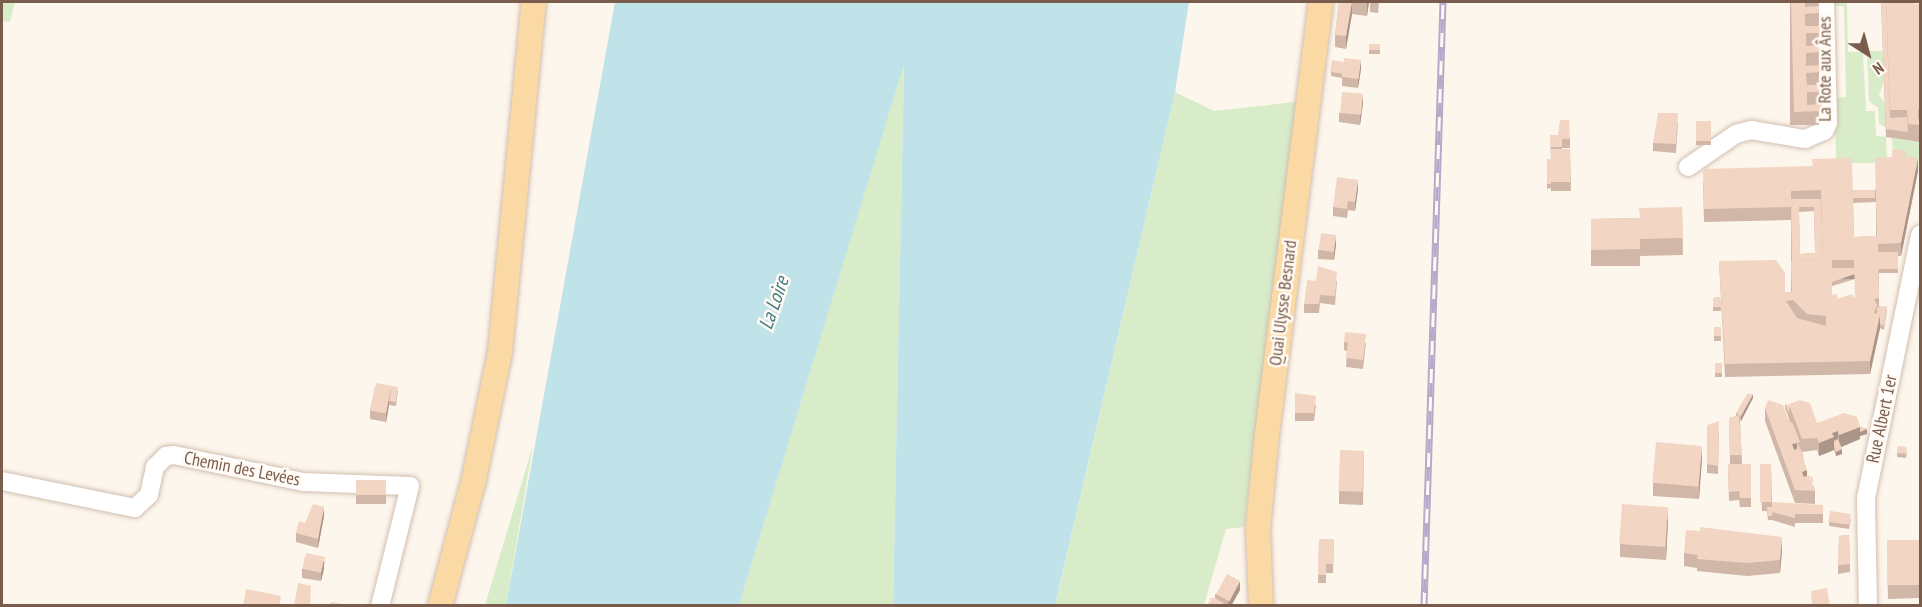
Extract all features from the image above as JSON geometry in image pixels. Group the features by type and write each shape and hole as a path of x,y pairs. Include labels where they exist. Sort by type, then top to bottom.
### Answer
{"main road":[{"path":"440,606 474,479 500,352 534,2"},
{"name":"Quai Ulysse Besnard","path":"1261,606 1258,529 1266,446 1321,2"}],"street":[{"name":"La Rote aux Ânes","path":"1688,167 1736,134 1751,130 1806,138 1824,131 1827,123 1825,2"},
{"name":"Rue Albert 1er","path":"1868,606 1866,498 1920,234"},
{"name":"Chemin des Levées","path":"2,482 135,508 149,495 155,467 166,456 174,455 303,482 410,486 380,606"}],"green space":[{"path":"2,2 15,2 10,22 2,21"},
{"path":"1832,2 1847,2 1848,52 1863,52 1866,111 1875,111 1876,136 1886,137 1887,163 1836,163 1835,98 1846,97 1844,6 1832,6"},
{"path":"1867,51 1883,51 1884,82 1879,95 1885,104 1886,127 1879,124 1878,108 1869,101"},
{"path":"904,61 893,605 739,605"},
{"path":"1175,92 1214,111 1296,102 1244,527 1226,529 1204,605 1055,606"},
{"path":"1892,138 1920,142 1918,171 1894,163"},
{"path":"533,445 506,605 485,605"}],"water":[{"name":"La Loire","path":"615,2 1189,2 1175,92 1055,605 893,605 904,64 739,605 506,605"}],"building":[{"path":"1339,2 1352,2 1346,36 1335,35"},
{"path":"1791,2 1805,2 1805,7 1819,6 1819,13 1805,14 1805,26 1820,26 1820,33 1806,33 1806,46 1820,45 1820,52 1806,53 1806,66 1821,65 1821,72 1806,73 1807,85 1821,85 1821,92 1807,92 1807,105 1822,104 1822,111 1794,112"},
{"path":"1881,2 1886,2 1890,118 1907,117 1908,132 1886,129"},
{"path":"1886,2 1911,2 1920,5 1920,109 1918,109 1918,119 1920,119 1920,125 1908,124 1907,110 1890,110"},
{"path":"1369,44 1380,44 1380,50 1369,50"},
{"path":"1344,58 1361,60 1359,79 1342,77"},
{"path":"1332,60 1344,62 1342,74 1330,72"},
{"path":"1342,92 1363,94 1361,115 1340,113"},
{"path":"1658,113 1678,113 1676,144 1653,143"},
{"path":"1560,120 1569,120 1570,139 1562,139 1562,147 1550,147 1550,135 1558,135"},
{"path":"1696,121 1711,121 1711,141 1696,141"},
{"path":"1551,149 1570,149 1570,182 1551,182"},
{"path":"1892,150 1906,150 1906,156 1918,158 1901,243 1878,244 1879,298 1874,299 1877,305 1874,313 1880,315 1870,361 1725,364 1719,261 1776,260 1785,273 1785,292 1792,292 1791,261 1823,260 1821,190 1791,191 1791,207 1704,209 1703,169 1813,166 1812,159 1852,158 1854,237 1877,236 1875,158 1892,157","holes":["1832,260 1854,260 1855,299 1852,294 1837,299 1837,294 1832,295","1793,300 1807,314 1826,316 1826,326 1797,318 1786,301"]},
{"path":"1547,159 1551,159 1551,184 1547,184"},
{"path":"1337,177 1358,180 1355,202 1348,201 1347,209 1333,207"},
{"path":"1853,190 1875,190 1875,198 1853,198"},
{"path":"1791,199 1821,199 1823,260 1792,261","holes":["1799,207 1814,207 1815,253 1800,254"]},
{"path":"1682,207 1683,238 1640,239 1640,249 1591,250 1591,219 1640,218 1639,208"},
{"path":"1321,233 1336,235 1333,252 1319,250"},
{"path":"1878,252 1898,252 1898,269 1878,269"},
{"path":"1318,266 1337,272 1335,296 1320,295 1319,304 1304,304 1307,280 1316,281"},
{"path":"1832,268 1854,268 1855,274 1832,282"},
{"path":"1720,297 1721,307 1713,307 1713,298"},
{"path":"1887,306 1884,326 1880,324 1877,307"},
{"path":"1714,327 1721,327 1721,336 1714,336"},
{"path":"1345,332 1366,334 1363,360 1346,358 1348,342 1344,342"},
{"path":"1715,363 1722,363 1722,373 1715,373"},
{"path":"376,383 398,387 396,402 389,401 391,389 376,386"},
{"path":"375,386 391,389 386,414 370,411"},
{"path":"1295,393 1316,396 1314,413 1295,413"},
{"path":"1747,394 1753,394 1741,416 1736,413"},
{"path":"1768,400 1783,405 1797,443 1792,444 1794,450 1799,448 1807,470 1802,472 1804,477 1809,475 1815,491 1795,490 1765,408"},
{"path":"1800,400 1810,403 1817,423 1844,413 1857,417 1860,427 1839,435 1838,431 1832,433 1834,437 1819,443 1817,438 1802,439 1789,404"},
{"path":"1739,415 1742,455 1730,455 1729,418"},
{"path":"1788,419 1793,424 1800,442 1797,443"},
{"path":"1719,421 1718,466 1707,464 1707,425"},
{"path":"1838,439 1842,449 1836,452 1834,441"},
{"path":"1656,442 1702,446 1698,487 1652,483"},
{"path":"1898,446 1907,447 1906,454 1897,453"},
{"path":"1340,450 1364,451 1363,492 1339,491"},
{"path":"1728,464 1751,464 1751,498 1740,498 1739,491 1729,492"},
{"path":"1760,464 1771,464 1771,502 1760,502"},
{"path":"356,480 386,480 386,495 356,495"},
{"path":"1772,502 1823,505 1823,514 1795,514 1795,518 1772,512"},
{"path":"313,504 324,507 318,539 296,533 299,521 305,523"},
{"path":"1622,504 1668,507 1665,547 1619,544"},
{"path":"1767,507 1772,507 1772,516 1768,516"},
{"path":"1830,511 1851,514 1849,525 1828,522"},
{"path":"1700,527 1782,537 1780,560 1747,563 1697,559 1698,555 1684,553 1686,530 1700,531"},
{"path":"1849,535 1850,564 1838,565 1839,536"},
{"path":"1319,539 1334,539 1333,564 1326,564 1326,575 1318,575"},
{"path":"1887,540 1920,540 1920,585 1887,585"},
{"path":"306,553 325,557 324,564 324,560 306,556"},
{"path":"305,556 324,560 321,573 302,569"},
{"path":"1227,574 1240,581 1229,601 1216,594"},
{"path":"298,583 311,586 310,606 294,606"},
{"path":"1827,588 1830,606 1812,606 1811,591"},
{"path":"246,589 281,596 279,606 243,606"},
{"path":"1210,598 1215,598 1228,606 1218,606 1210,601"},
{"path":"1209,601 1218,606 1208,606"},
{"path":"331,602 343,604 342,606 331,606"}],"railway":[{"path":"1424,606 1443,2"}]}
